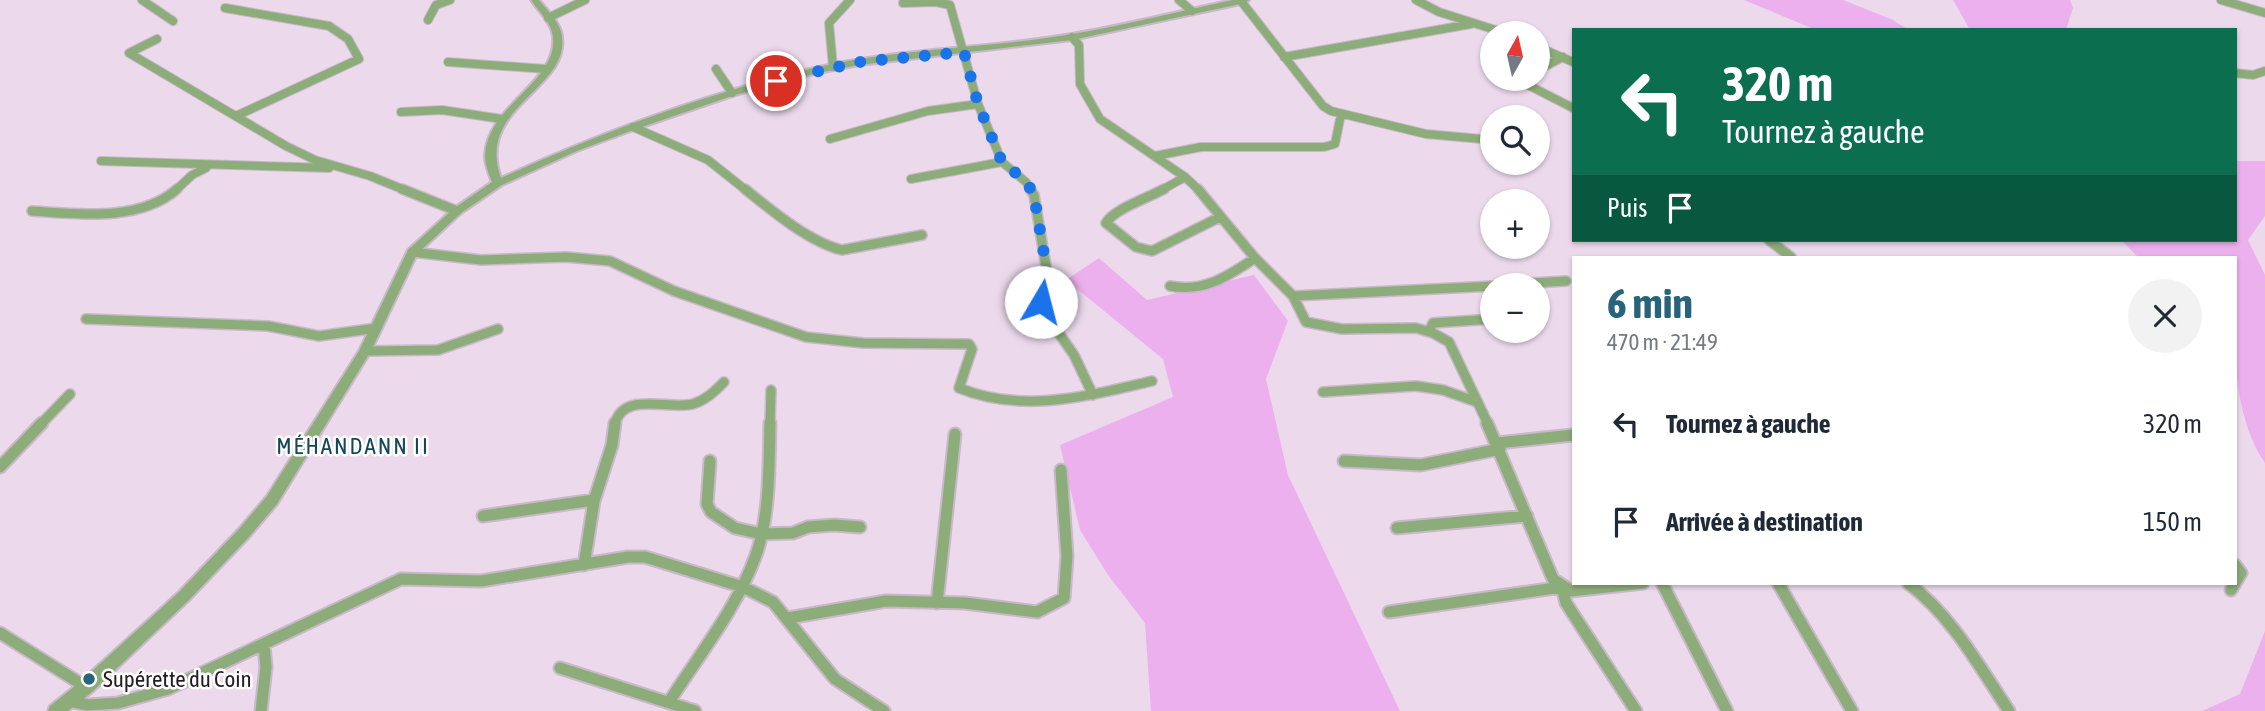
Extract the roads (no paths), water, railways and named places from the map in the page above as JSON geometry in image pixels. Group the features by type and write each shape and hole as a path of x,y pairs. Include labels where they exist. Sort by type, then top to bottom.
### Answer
{"street":[{"path":"142,0 173,21"},
{"path":"428,20 436,5 450,0"},
{"path":"498,183 490,156 495,133 502,119 546,69 557,47 558,36 535,0"},
{"path":"548,18 585,0"},
{"path":"833,66 829,23 850,0"},
{"path":"1180,0 1192,11"},
{"path":"56,711 86,687 184,596 272,500 365,351 412,252 457,211 498,183 573,149 732,93 833,66 1072,37 1192,11 1215,3 1243,0 1323,106 1340,114 1426,134 1480,139"},
{"path":"1416,0 1438,12 1480,26"},
{"path":"2221,0 2265,12"},
{"path":"903,3 936,2 950,5 978,104 1002,162 1026,181 1034,195 1047,272 1042,309 1074,355 1093,395"},
{"path":"225,8 329,26 344,33 359,59 236,116"},
{"path":"1284,57 1471,24"},
{"path":"1072,37 1079,45 1080,84 1100,119 1185,177 1255,258 1293,296 1301,317 1319,328 1413,328 1429,331 1449,342 1499,446 1553,579 1571,591 1628,585"},
{"path":"158,39 129,53 205,95 286,146 337,168 370,176 457,211"},
{"path":"1550,52 1572,62"},
{"path":"1550,64 1563,57"},
{"path":"448,62 546,69"},
{"path":"716,69 732,93"},
{"path":"2237,73 2253,75 2265,71"},
{"path":"1537,91 1572,108"},
{"path":"830,139 928,111 978,104"},
{"path":"401,112 442,110 502,119"},
{"path":"1155,156 1201,147 1324,147 1335,144 1338,139 1340,114"},
{"path":"633,127 708,160 771,210 829,247 842,250 922,235"},
{"path":"101,161 337,168"},
{"path":"911,179 1002,162"},
{"path":"32,211 86,212 153,204 163,199 193,173 213,166"},
{"path":"1185,177 1137,204 1111,214 1106,223 1136,247 1152,251 1220,217"},
{"path":"1772,242 1790,256"},
{"path":"412,252 481,260 566,257 611,261 684,294 806,337 863,343 944,341 969,344 972,349 959,388 969,394 1017,402 1045,402 1152,382"},
{"path":"1170,286 1184,290 1211,285 1255,258"},
{"path":"1550,282 1566,281"},
{"path":"1293,296 1480,287"},
{"path":"86,319 268,326 319,336 377,328"},
{"path":"1429,331 1433,323 1480,320"},
{"path":"365,351 438,350 498,329"},
{"path":"584,565 594,500 613,442 615,419 619,411 633,404 676,407 697,404 714,395 724,382"},
{"path":"1323,392 1416,386 1443,390 1477,402"},
{"path":"669,702 743,587 761,534 768,484 771,390"},
{"path":"0,467 70,394"},
{"path":"937,603 955,434"},
{"path":"1344,461 1421,465 1499,446 1572,435"},
{"path":"710,461 707,504 712,512 735,528 761,534 793,533 808,527 834,525 860,527"},
{"path":"788,618 886,601 1037,612 1064,598 1067,556 1061,470"},
{"path":"483,516 594,500"},
{"path":"1397,528 1527,516"},
{"path":"69,701 88,705 118,703 168,689 401,579 481,581 645,557 743,587 773,602 835,678 884,711"},
{"path":"1663,585 1727,711"},
{"path":"1779,585 1852,711"},
{"path":"1911,585 1923,592 1940,611 2009,711"},
{"path":"2231,590 2234,585"},
{"path":"1389,612 1562,587"},
{"path":"1562,587 1566,603 1636,711"},
{"path":"0,632 86,687"},
{"path":"261,711 266,667 264,645"},
{"path":"560,668 695,711"}],"place":[{"name":"Supérette du Coin","path":"89,679"}],"district":[{"name":"MÉHANDANN II","path":"353,446"}]}
